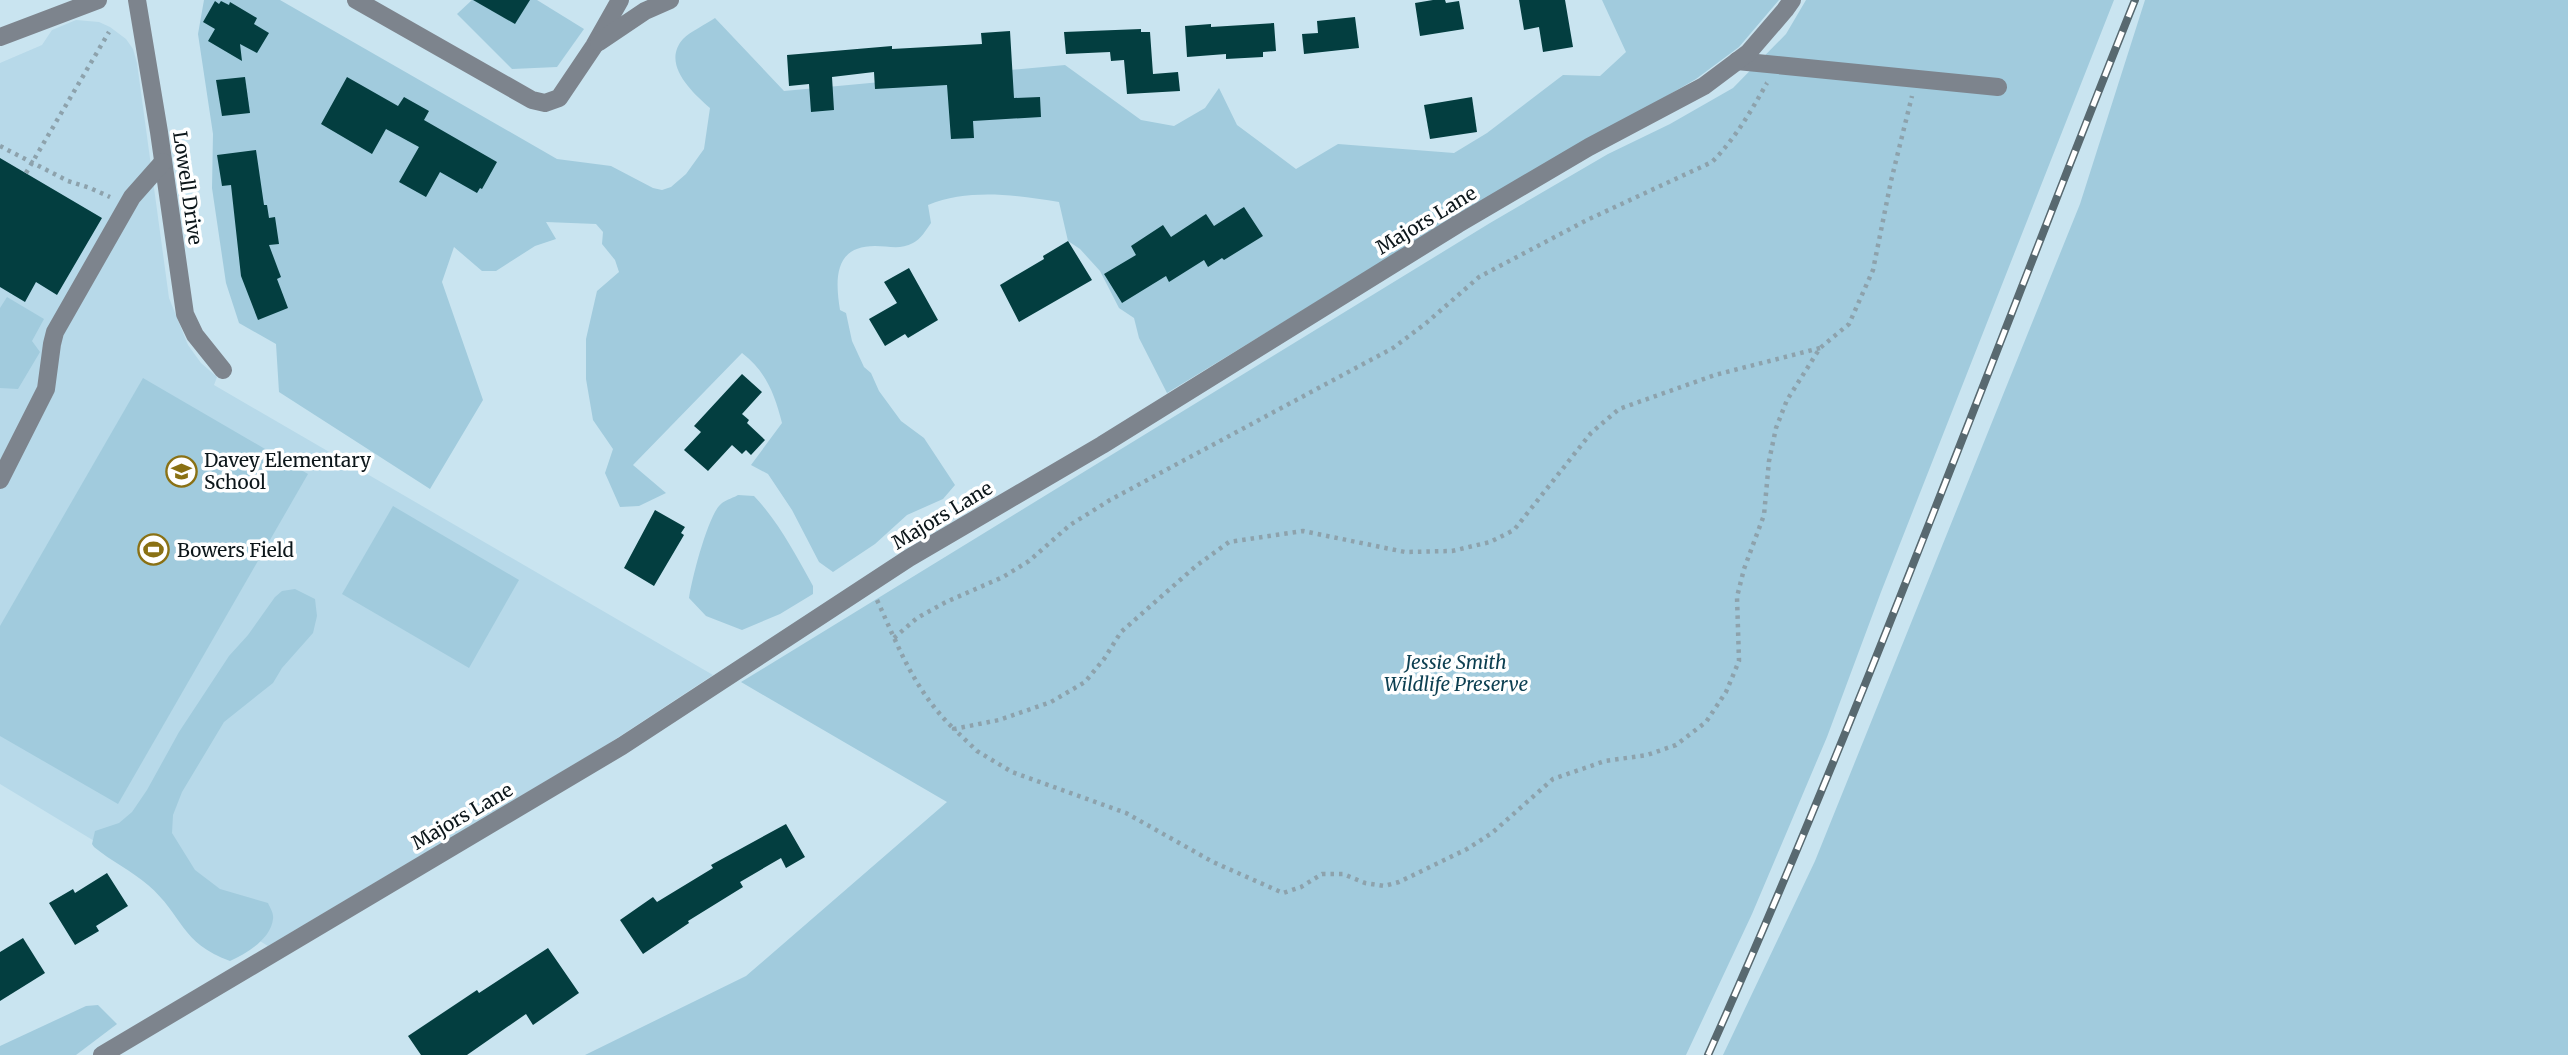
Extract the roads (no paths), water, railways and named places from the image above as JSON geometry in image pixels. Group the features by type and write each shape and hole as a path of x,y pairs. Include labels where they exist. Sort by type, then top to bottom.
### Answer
{"street":[{"path":"0,37 98,0"},
{"name":"Lowell Drive","path":"137,0 185,314 195,335 223,370"},
{"path":"356,0 532,100 545,103 559,98 594,46 620,0"},
{"path":"594,46 617,27 670,0"},
{"name":"Majors Lane","path":"102,1055 629,741 909,558 1102,444 1481,211 1589,147 1704,86 1748,53 1791,0"},
{"path":"1737,61 1998,87"},
{"path":"0,480 46,389 55,332 132,197 163,162"}],"railway":[{"path":"1708,1055 1874,662 2135,0"}],"place":[{"name":"Davey Elementary School","path":"181,471"},
{"name":"Bowers Field","path":"154,550"}],"park label":[{"name":"Jessie Smith Wildlife Preserve","path":"1456,673"}]}
